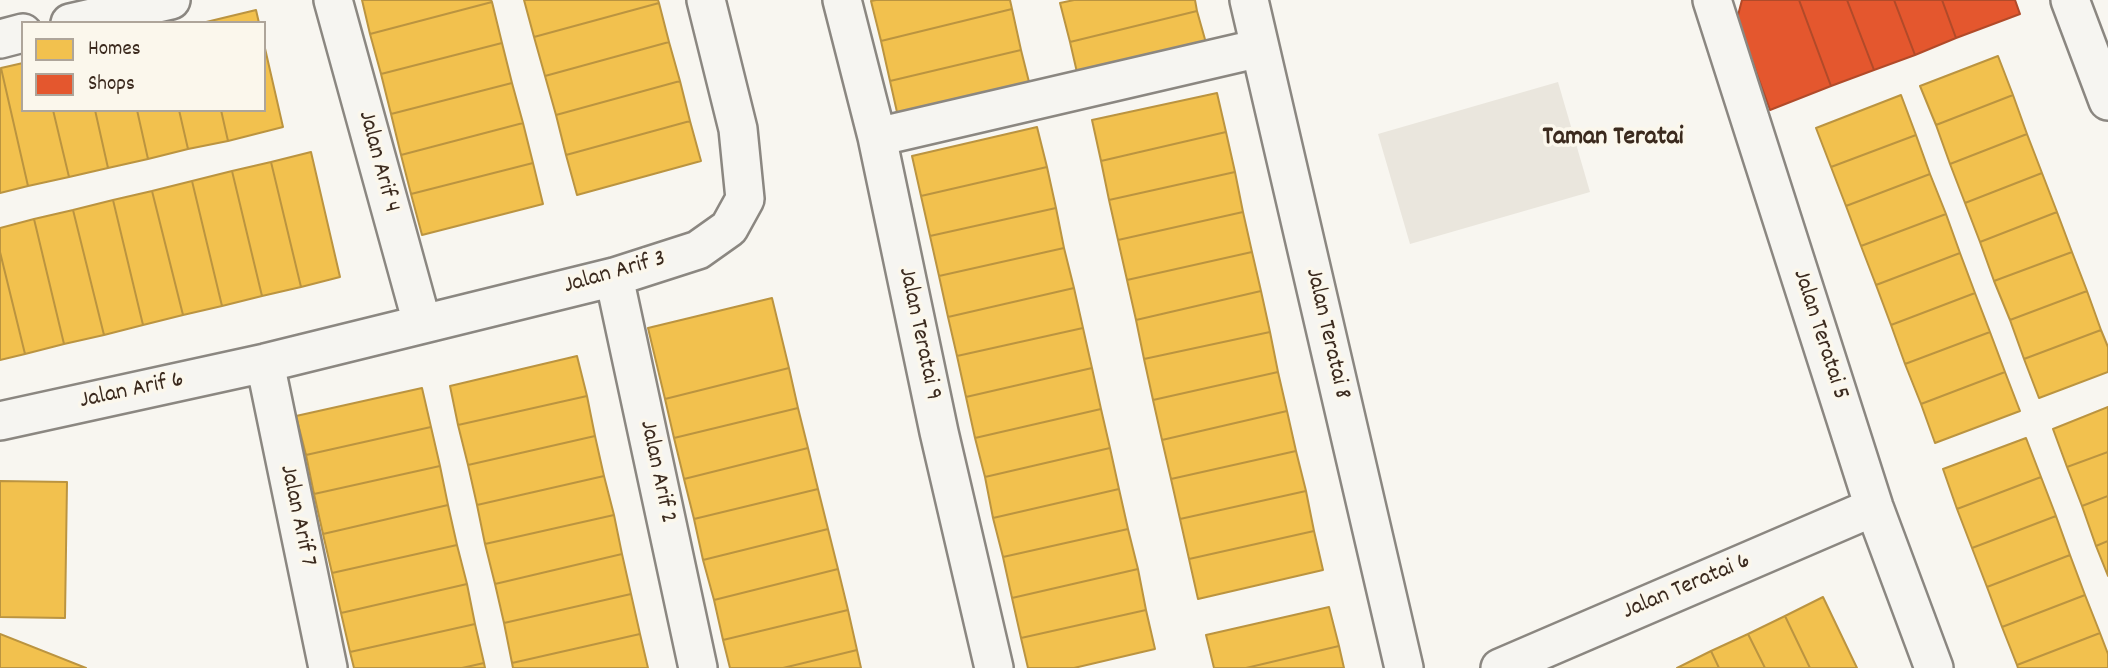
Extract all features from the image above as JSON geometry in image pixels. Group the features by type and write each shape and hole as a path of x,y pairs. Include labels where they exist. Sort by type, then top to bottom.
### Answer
{"street":[{"path":"79,21 171,0"},
{"name":"Jalan Arif 4","path":"332,0 422,323"},
{"name":"Jalan Arif 3","path":"265,363 614,277 698,250 729,228 745,199 738,129 706,0"},
{"name":"Jalan Teratai 9","path":"842,0 877,137 939,432 994,668"},
{"name":"Jalan Teratai 8","path":"1249,0 1404,668"},
{"name":"Jalan Teratai 5","path":"1712,0 1874,507 1934,668"},
{"path":"2070,0 2108,101"},
{"path":"0,38 21,33"},
{"path":"877,137 1260,48"},
{"name":"Jalan Arif 2","path":"614,277 698,668"},
{"name":"Jalan Arif 6","path":"0,421 265,363"},
{"name":"Jalan Arif 7","path":"265,363 328,668"},
{"name":"Jalan Teratai 6","path":"1500,668 1874,507"}],"shaded area":[{"path":"1558,82 1590,192 1410,244 1378,134"}],"building: Homes":[{"path":"362,0 491,0 492,2 370,34"},
{"path":"524,0 658,0 659,3 534,37"},
{"path":"1010,0 1012,9 881,41 871,1"},
{"path":"1074,0 1195,0 1197,11 1070,42 1060,3"},
{"path":"492,2 502,43 381,74 370,34"},
{"path":"659,3 669,42 545,76 534,37"},
{"path":"1012,9 1021,50 890,81 881,41"},
{"path":"256,10 259,21 210,21"},
{"path":"1197,11 1208,50 1079,81 1070,42"},
{"path":"669,42 680,81 556,115 545,76"},
{"path":"502,43 512,83 391,114 381,74"},
{"path":"1021,50 1031,90 899,121 890,81"},
{"path":"266,53 283,127 228,141 221,112 266,112"},
{"path":"1998,56 2013,95 1936,125 1920,86"},
{"path":"21,63 21,112 53,112 69,177 28,186 1,68"},
{"path":"0,69 28,186 0,193"},
{"path":"680,81 690,121 566,155 556,115"},
{"path":"512,83 523,123 401,155 391,114"},
{"path":"1217,93 1226,132 1101,161 1092,120"},
{"path":"1901,95 1916,135 1831,167 1816,128"},
{"path":"2013,95 2027,134 1950,164 1936,125"},
{"path":"53,112 95,112 108,168 69,177"},
{"path":"95,112 137,112 148,159 108,168"},
{"path":"137,112 179,112 188,149 148,159"},
{"path":"179,112 221,112 228,141 188,149"},
{"path":"690,121 701,161 577,195 566,155"},
{"path":"523,123 533,163 411,194 401,155"},
{"path":"1037,127 1047,167 921,196 912,156"},
{"path":"1226,132 1235,172 1109,200 1101,161"},
{"path":"2027,134 2042,173 1965,203 1950,164"},
{"path":"1916,135 1930,174 1846,206 1831,167"},
{"path":"311,152 340,277 301,287 271,162"},
{"path":"271,162 301,287 262,296 232,171"},
{"path":"533,163 543,204 422,235 411,194"},
{"path":"1047,167 1056,208 930,236 921,196"},
{"path":"232,171 262,296 222,306 192,181"},
{"path":"1235,172 1243,212 1118,240 1109,200"},
{"path":"2042,173 2057,212 1980,242 1965,203"},
{"path":"1930,174 1946,214 1861,246 1846,206"},
{"path":"192,181 222,306 183,315 152,191"},
{"path":"152,191 183,315 143,325 113,200"},
{"path":"113,200 143,325 104,335 73,210"},
{"path":"1056,208 1064,248 939,276 930,236"},
{"path":"73,210 104,335 64,344 34,219"},
{"path":"1243,212 1252,252 1127,280 1118,240"},
{"path":"2057,212 2072,252 1994,281 1980,242"},
{"path":"1946,214 1960,253 1876,285 1861,246"},
{"path":"34,219 64,344 25,354 0,252 0,228"},
{"path":"1064,248 1074,288 948,317 939,276"},
{"path":"0,252 25,354 0,360"},
{"path":"1252,252 1261,291 1136,320 1127,280"},
{"path":"2072,252 2087,291 2010,320 1994,281"},
{"path":"1960,253 1975,293 1891,325 1876,285"},
{"path":"1074,288 1083,328 957,356 948,317"},
{"path":"1261,291 1270,332 1144,359 1136,320"},
{"path":"2087,291 2101,330 2024,359 2010,320"},
{"path":"1975,293 1990,332 1905,364 1891,325"},
{"path":"772,298 789,368 665,399 648,328"},
{"path":"1083,328 1092,368 966,397 957,356"},
{"path":"2101,330 2108,347 2108,372 2039,398 2024,359"},
{"path":"1270,332 1278,372 1153,400 1144,359"},
{"path":"1990,332 2005,372 1921,404 1905,364"},
{"path":"577,356 587,396 458,425 450,386"},
{"path":"789,368 798,408 674,438 665,399"},
{"path":"1092,368 1101,409 975,438 966,397"},
{"path":"1278,372 1287,411 1162,440 1153,400"},
{"path":"2005,372 2020,411 1935,443 1921,404"},
{"path":"422,388 431,427 306,455 296,416"},
{"path":"587,396 595,436 468,465 458,425"},
{"path":"2108,407 2108,452 2067,467 2053,429"},
{"path":"798,408 808,448 684,479 674,438"},
{"path":"1101,409 1110,448 985,477 975,438"},
{"path":"1287,411 1296,451 1171,479 1162,440"},
{"path":"431,427 440,466 314,494 306,455"},
{"path":"595,436 604,476 477,505 468,465"},
{"path":"2026,438 2041,477 1957,509 1943,469"},
{"path":"808,448 818,489 694,519 684,479"},
{"path":"1110,448 1119,489 993,518 985,477"},
{"path":"1296,451 1306,491 1180,519 1171,479"},
{"path":"2108,452 2108,496 2082,506 2067,467"},
{"path":"440,466 448,505 323,534 314,494"},
{"path":"604,476 614,515 485,544 477,505"},
{"path":"2041,477 2056,516 1972,548 1957,509"},
{"path":"0,481 67,482 65,618 0,617"},
{"path":"818,489 828,529 703,560 694,519"},
{"path":"1119,489 1128,529 1003,557 993,518"},
{"path":"1306,491 1314,531 1189,559 1180,519"},
{"path":"2108,496 2108,541 2096,546 2082,506"},
{"path":"448,505 457,545 332,573 323,534"},
{"path":"614,515 622,554 495,584 485,544"},
{"path":"2056,516 2070,555 1987,587 1972,548"},
{"path":"828,529 838,569 714,600 703,560"},
{"path":"1128,529 1138,569 1012,598 1003,557"},
{"path":"1314,531 1323,570 1198,599 1189,559"},
{"path":"2108,541 2108,576 2096,546"},
{"path":"457,545 467,584 341,613 332,573"},
{"path":"622,554 631,594 504,623 495,584"},
{"path":"2070,555 2085,595 2002,627 1987,587"},
{"path":"838,569 848,610 723,640 714,600"},
{"path":"1138,569 1146,610 1021,638 1012,598"},
{"path":"467,584 475,624 350,652 341,613"},
{"path":"631,594 640,634 512,663 504,623"},
{"path":"2085,595 2100,633 2017,665 2002,627"},
{"path":"1823,597 1857,668 1810,668 1785,616"},
{"path":"1329,607 1339,646 1246,668 1214,668 1206,635"},
{"path":"848,610 857,650 783,668 730,668 723,640"},
{"path":"1146,610 1155,649 1074,668 1028,668 1021,638"},
{"path":"1785,616 1810,668 1765,668 1748,634"},
{"path":"475,624 484,663 462,668 354,668 350,652"},
{"path":"2100,633 2108,654 2108,668 2018,668 2017,665"},
{"path":"0,634 86,668 0,668"},
{"path":"640,634 648,668 513,668 512,663"},
{"path":"1748,634 1765,668 1719,668 1711,651"},
{"path":"1339,646 1344,668 1246,668"},
{"path":"857,650 861,668 783,668"},
{"path":"1711,651 1719,668 1677,668"},
{"path":"484,663 485,668 462,668"}],"building: Shops":[{"path":"1742,0 1799,0 1831,86 1770,110 1737,19"},
{"path":"1799,0 1847,0 1874,70 1831,86"},
{"path":"1847,0 1894,0 1915,55 1874,70"},
{"path":"1894,0 1942,0 1956,38 1915,55"},
{"path":"1942,0 2015,0 2020,14 1956,38"}],"district":[{"name":"Taman Teratai","path":"1613,139"}]}
